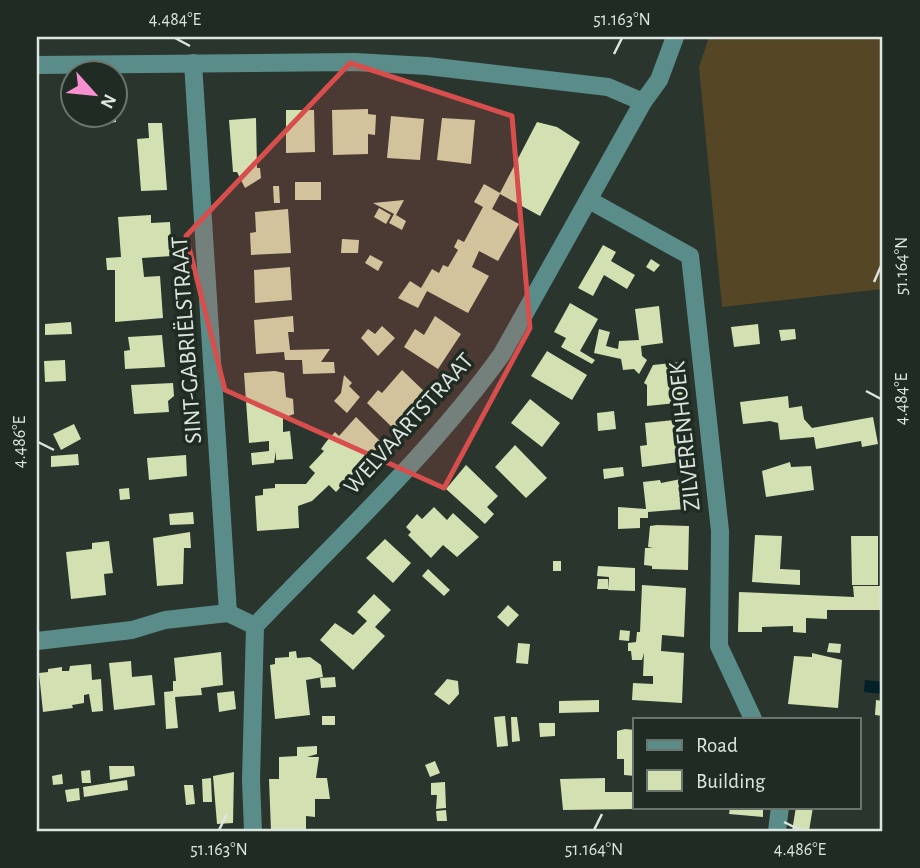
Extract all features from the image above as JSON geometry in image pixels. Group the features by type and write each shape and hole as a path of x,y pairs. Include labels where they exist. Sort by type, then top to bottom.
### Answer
{"street":[{"name":"WELVAARTSTRAAT","path":"255,626 383,492 482,382 502,354 643,102 659,80 675,37"},
{"path":"37,65 355,62 427,66 608,87 643,102"},
{"name":"SINT-GABRIËLSTRAAT","path":"193,63 228,613"},
{"name":"ZILVERENHOEK","path":"589,200 690,256 720,531 719,646 753,718"},
{"path":"37,641 132,630 165,620 228,613 255,626 251,780 253,831"},
{"path":"777,831 780,808"}],"highlighted area":[{"path":"350,63 512,116 530,328 444,488 225,390 186,236"}],"shaded area":[{"path":"709,37 883,37 883,289 722,307 699,67"}],"water":[{"path":"865,680 883,682 883,694 864,692"}],"building":[{"path":"368,109 368,114 376,115 375,135 368,134 368,154 333,155 332,110"},
{"path":"286,110 314,110 315,152 286,153"},
{"path":"391,116 424,119 420,160 387,158"},
{"path":"256,118 257,168 260,168 261,178 245,188 237,172 233,172 229,120"},
{"path":"442,118 475,120 471,164 437,160"},
{"path":"537,122 557,127 580,142 540,216 500,194 492,209 519,224 498,261 479,251 472,267 489,276 468,313 427,291 418,308 398,298 410,281 421,288 432,269 439,273 443,265 448,267 458,250 454,247 458,239 464,242 483,207 474,202 484,184 500,193"},
{"path":"148,123 162,123 167,190 141,191 137,139 149,138"},
{"path":"295,182 321,182 321,200 295,200"},
{"path":"273,186 279,186 280,203 274,203"},
{"path":"404,200 396,215 406,221 402,230 389,223 394,214 373,203"},
{"path":"379,208 391,215 386,224 374,217"},
{"path":"288,209 291,253 251,255 250,233 256,232 255,212"},
{"path":"151,215 151,223 170,222 172,256 142,258 144,277 160,276 163,318 115,322 115,270 107,270 106,258 121,257 118,217"},
{"path":"342,239 359,240 358,253 341,253"},
{"path":"603,245 616,252 611,261 635,275 627,289 604,275 593,296 578,288"},
{"path":"370,255 383,262 378,271 365,263"},
{"path":"651,259 660,265 654,272 646,267"},
{"path":"290,267 292,300 255,303 254,270"},
{"path":"570,303 598,319 580,351 595,360 592,364 561,347 566,338 554,332"},
{"path":"659,306 663,343 641,346 642,356 647,360 639,374 634,369 623,370 621,359 594,353 599,329 610,332 606,346 618,349 619,341 639,340 635,309"},
{"path":"293,316 294,332 288,332 290,350 330,349 321,362 334,362 335,373 303,374 302,360 285,360 284,352 256,354 254,320"},
{"path":"435,316 461,334 438,369 404,347 415,329 424,335"},
{"path":"71,322 72,334 45,335 45,324"},
{"path":"758,324 760,344 734,347 731,327"},
{"path":"382,326 395,338 378,356 361,338 368,329 375,334"},
{"path":"795,329 796,339 781,341 779,330"},
{"path":"162,335 165,367 125,369 124,351 130,350 128,337"},
{"path":"547,351 587,375 572,400 531,376"},
{"path":"65,360 66,381 45,382 44,361"},
{"path":"681,362 686,402 647,406 647,385 644,383 653,365"},
{"path":"402,370 428,395 395,430 367,403 378,390 382,393"},
{"path":"244,373 284,373 286,397 293,399 294,414 283,418 283,432 290,431 293,459 276,460 276,451 274,463 252,465 251,453 269,451 269,441 249,443"},
{"path":"344,375 352,383 349,386 360,397 347,413 334,401 341,393"},
{"path":"173,383 174,396 168,401 169,412 134,414 131,385"},
{"path":"788,396 789,408 802,406 804,419 812,428 873,417 878,444 862,447 861,441 816,449 814,437 780,440 778,423 770,421 743,424 740,402"},
{"path":"530,399 560,423 542,447 511,423"},
{"path":"614,411 616,429 598,431 597,413"},
{"path":"356,417 382,443 336,492 329,485 312,501 298,506 299,528 257,531 255,496 263,495 263,489 275,488 275,484 306,484 315,473 309,467 324,451 321,449 326,442 335,432 339,436"},
{"path":"674,420 679,462 642,467 640,446 647,445 645,423"},
{"path":"74,424 81,439 61,450 53,434"},
{"path":"515,445 547,478 526,498 495,467"},
{"path":"78,454 79,465 51,467 51,456"},
{"path":"186,455 187,476 149,480 147,458"},
{"path":"790,462 791,467 811,466 814,490 766,497 762,471"},
{"path":"466,465 498,496 487,507 494,514 485,524 446,489"},
{"path":"623,467 624,476 604,479 603,469"},
{"path":"681,479 685,509 648,512 648,518 640,518 640,528 618,529 618,507 646,509 643,482 660,480 661,483"},
{"path":"129,488 130,499 120,500 119,489"},
{"path":"434,507 447,520 453,513 479,537 457,557 443,545 431,558 408,535 411,532 406,527 417,514 422,519"},
{"path":"193,512 194,524 170,525 169,514"},
{"path":"650,526 689,526 688,570 652,569 652,566 644,565 645,548 653,548 648,547"},
{"path":"190,532 191,548 184,548 183,584 157,586 153,538"},
{"path":"755,535 782,536 780,569 800,570 800,585 752,582"},
{"path":"851,536 878,536 878,585 852,585"},
{"path":"385,539 411,563 393,583 366,558"},
{"path":"109,541 113,573 104,574 106,595 71,599 66,552 92,549 92,543"},
{"path":"553,561 561,561 561,571 553,571"},
{"path":"598,566 635,568 635,591 608,590 609,577 597,576"},
{"path":"428,569 450,590 444,596 422,576"},
{"path":"598,579 608,579 608,589 597,589"},
{"path":"642,585 686,588 684,637 662,635 661,651 684,653 682,703 632,700 633,683 653,684 653,676 643,676 644,653 642,660 632,660 631,651 628,651 628,643 636,642 637,632 640,632"},
{"path":"853,586 883,586 883,610 827,610 827,619 806,618 806,633 793,632 793,626 762,627 762,632 738,632 739,592 854,597"},
{"path":"374,594 391,610 375,627 385,636 353,670 320,640 335,623 353,635 367,621 357,612"},
{"path":"508,605 519,615 508,627 497,617"},
{"path":"620,630 630,631 629,641 619,640"},
{"path":"518,643 530,644 528,664 516,663"},
{"path":"829,643 841,644 840,653 827,652"},
{"path":"296,651 297,658 310,657 321,665 323,677 306,680 310,715 275,719 270,665 275,664 275,658 289,657 289,652"},
{"path":"221,652 223,685 201,688 202,695 175,697 178,728 166,729 164,692 173,691 173,681 176,681 174,658"},
{"path":"812,653 842,660 838,708 788,704 794,656 812,657"},
{"path":"131,661 132,677 152,675 155,705 114,710 109,663"},
{"path":"91,664 92,680 101,679 103,711 92,712 89,694 84,695 84,703 72,705 73,708 43,712 39,673 62,667 62,671 69,671 70,666"},
{"path":"335,677 336,687 321,688 320,678"},
{"path":"447,679 458,681 459,694 449,705 434,694"},
{"path":"234,691 236,709 219,712 217,693"},
{"path":"599,700 599,712 559,713 559,701"},
{"path":"876,700 883,701 883,716 875,715"},
{"path":"322,716 335,716 335,725 322,725"},
{"path":"505,716 508,746 497,747 494,717"},
{"path":"511,717 517,717 520,741 512,742"},
{"path":"539,723 555,723 555,736 540,737"},
{"path":"633,730 633,776 624,775 624,759 617,759 617,731"},
{"path":"317,746 317,754 307,757 319,757 316,778 327,778 330,799 315,799 315,817 306,816 306,831 271,831 269,779 279,779 279,757 297,756 297,747"},
{"path":"435,761 440,773 430,777 425,765"},
{"path":"109,766 134,766 135,776 110,780"},
{"path":"90,770 91,783 82,783 81,771"},
{"path":"234,772 233,823 217,824 213,776"},
{"path":"62,774 63,784 53,785 52,776"},
{"path":"211,778 212,802 203,802 202,779"},
{"path":"605,778 605,792 633,792 633,808 637,809 563,810 560,779"},
{"path":"127,780 128,790 84,797 83,787"},
{"path":"445,782 446,808 436,809 437,795 431,795 431,783"},
{"path":"184,785 193,785 195,804 186,805"},
{"path":"79,788 80,800 67,802 65,790"},
{"path":"730,808 763,808 763,817 729,814"},
{"path":"796,808 813,808 809,831 792,831"},
{"path":"446,810 447,821 437,821 436,811"}]}
